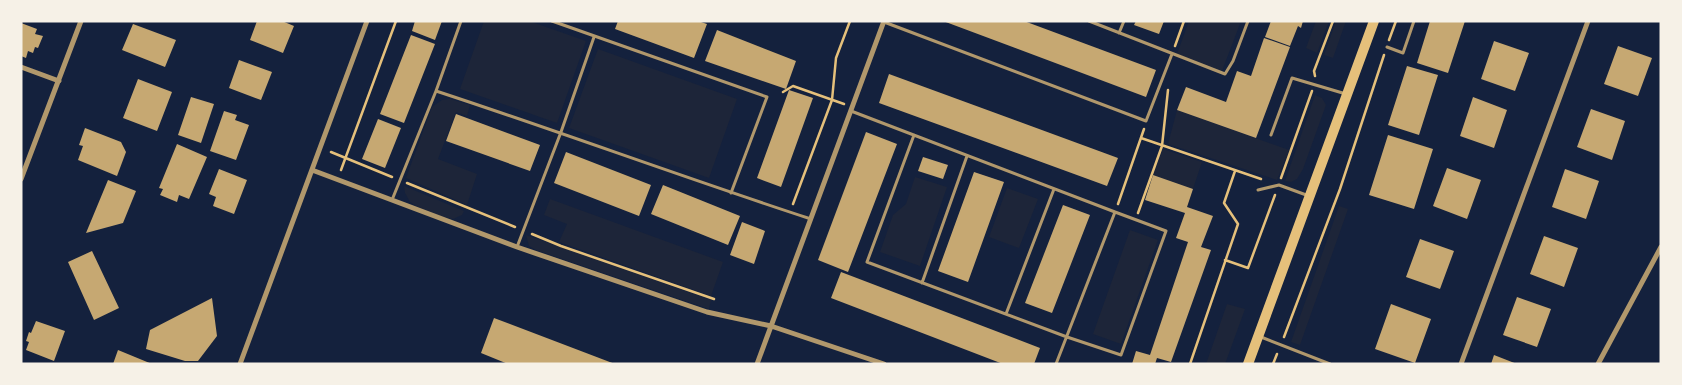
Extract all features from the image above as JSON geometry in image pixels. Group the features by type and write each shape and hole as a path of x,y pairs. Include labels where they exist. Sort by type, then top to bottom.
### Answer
{"main road":[{"path":"1248,364 1374,21"}],"street":[{"path":"21,179 81,21"},
{"path":"240,364 367,21"},
{"path":"1460,364 1588,21"},
{"path":"757,364 884,22"},
{"path":"21,67 59,81"},
{"path":"312,170 517,247 707,312 771,326 869,361 884,364"},
{"path":"1598,364 1661,247"}],"lane":[{"path":"392,200 436,91 461,21"},
{"path":"552,21 767,97 731,193"},
{"path":"1089,21 1225,74 1233,61 1248,21"},
{"path":"1120,33 1124,21"},
{"path":"1387,47 1403,53 1414,21"},
{"path":"884,22 1146,121 1172,54"},
{"path":"517,247 561,132 594,37"},
{"path":"1271,136 1292,78 1347,95"},
{"path":"436,91 561,132 731,193 810,219"},
{"path":"851,109 914,136 1166,231 1121,354 1067,337 867,262 914,136"},
{"path":"922,283 967,156"},
{"path":"1258,190 1278,185 1310,196"},
{"path":"1006,314 1054,189"},
{"path":"1056,364 1114,212"},
{"path":"1258,336 1330,364"}],"path":[{"path":"337,180 396,21"},
{"path":"790,212 832,100 836,58 850,21"},
{"path":"1172,54 1184,21"},
{"path":"1226,260 1248,268 1316,79 1314,71 1333,21"},
{"path":"1273,364 1340,189 1396,21"},
{"path":"1136,220 1162,146 1169,82"},
{"path":"783,92 793,86 851,109"},
{"path":"1114,212 1146,121"},
{"path":"1141,138 1278,185"},
{"path":"1190,364 1238,224 1224,203 1236,171"}],"shaded area":[{"path":"484,21 529,21 586,41 557,123 460,89"},
{"path":"1189,21 1241,21 1222,71 1177,54"},
{"path":"1316,21 1329,21 1317,53 1306,48"},
{"path":"1336,21 1346,21 1333,58 1324,55"},
{"path":"598,49 737,99 709,178 569,128"},
{"path":"1315,95 1322,98 1326,105 1303,169 1297,179 1291,182 1285,181"},
{"path":"450,99 470,105 467,116 456,112 438,159 477,174 467,205 406,178 432,107 442,100"},
{"path":"1177,110 1289,150 1277,180 1168,144"},
{"path":"1163,149 1202,162 1193,189 1153,175"},
{"path":"915,177 947,187 920,266 880,252 893,215 906,204"},
{"path":"404,186 464,211 462,215 453,219 416,206 410,202 405,193"},
{"path":"1007,188 1038,199 1019,248 989,237"},
{"path":"550,199 723,262 711,296 559,242 567,224 544,215"},
{"path":"1339,206 1348,209 1300,345 1291,342"},
{"path":"1130,230 1158,240 1121,344 1093,334"},
{"path":"526,235 711,300 709,309 536,250 529,246"},
{"path":"1227,304 1245,309 1225,364 1206,364"}],"building":[{"path":"257,21 282,21 294,26 283,53 250,40"},
{"path":"415,21 442,21 435,40 412,31"},
{"path":"618,21 698,21 707,24 694,58 615,29"},
{"path":"943,21 1024,21 1156,70 1146,97"},
{"path":"1136,21 1164,21 1159,34 1134,25"},
{"path":"1271,21 1303,21 1301,28 1298,26 1290,46 1265,37"},
{"path":"1430,21 1465,21 1448,73 1417,63"},
{"path":"21,23 37,29 35,34 43,36 38,48 35,47 33,53 28,51 26,58 21,56"},
{"path":"133,24 176,40 165,67 122,50"},
{"path":"717,30 796,61 786,89 705,61"},
{"path":"411,35 435,44 404,123 380,114"},
{"path":"1264,38 1290,47 1256,138 1177,110 1186,87 1226,102 1237,71 1251,76"},
{"path":"1494,41 1529,53 1515,91 1481,79"},
{"path":"1618,46 1652,58 1638,96 1604,84"},
{"path":"239,60 272,72 261,100 229,88"},
{"path":"1407,66 1438,75 1419,135 1388,125"},
{"path":"889,74 1118,158 1107,186 879,103"},
{"path":"138,79 172,92 157,131 123,118"},
{"path":"789,90 813,98 781,187 757,178"},
{"path":"191,97 214,104 201,143 178,135"},
{"path":"1473,97 1507,110 1494,148 1460,136"},
{"path":"1591,109 1625,121 1612,160 1577,147"},
{"path":"224,111 237,115 235,120 249,125 236,160 210,151"},
{"path":"456,114 540,145 530,171 446,141"},
{"path":"378,119 401,128 385,168 362,159"},
{"path":"85,128 121,142 126,152 117,176 78,160 83,146 79,145"},
{"path":"866,132 897,144 848,272 818,260"},
{"path":"1388,135 1433,149 1414,209 1369,195"},
{"path":"177,144 207,157 189,199 179,195 177,202 160,195 163,189 159,188"},
{"path":"566,152 651,185 639,216 554,183"},
{"path":"923,157 948,165 943,179 918,171"},
{"path":"1447,168 1481,180 1467,219 1433,206"},
{"path":"219,169 247,180 234,214 213,206 216,197 209,194"},
{"path":"1565,169 1599,181 1586,219 1552,207"},
{"path":"974,172 1004,182 968,282 938,271"},
{"path":"1153,175 1193,189 1187,207 1213,216 1201,247 1211,250 1171,362 1157,358 1155,364 1132,364 1136,351 1150,355 1188,242 1176,238 1185,213 1145,200"},
{"path":"108,180 136,191 123,223 86,233"},
{"path":"663,185 740,216 728,245 651,214"},
{"path":"1063,205 1090,215 1052,313 1025,303"},
{"path":"742,222 765,231 754,264 730,255"},
{"path":"1544,236 1578,248 1564,287 1530,274"},
{"path":"1420,239 1454,251 1440,289 1406,277"},
{"path":"92,251 119,308 94,320 68,262"},
{"path":"841,272 1040,348 1034,364 1003,364 831,298"},
{"path":"1517,297 1551,309 1537,347 1503,335"},
{"path":"212,298 217,336 198,361 185,361 146,349 150,330"},
{"path":"1391,304 1431,319 1415,363 1375,349"},
{"path":"494,318 615,364 508,364 481,353"},
{"path":"36,321 65,331 54,361 26,350 29,342 26,341 29,332 31,333"},
{"path":"118,350 152,364 113,364"},
{"path":"1494,355 1517,364 1491,364"}]}
